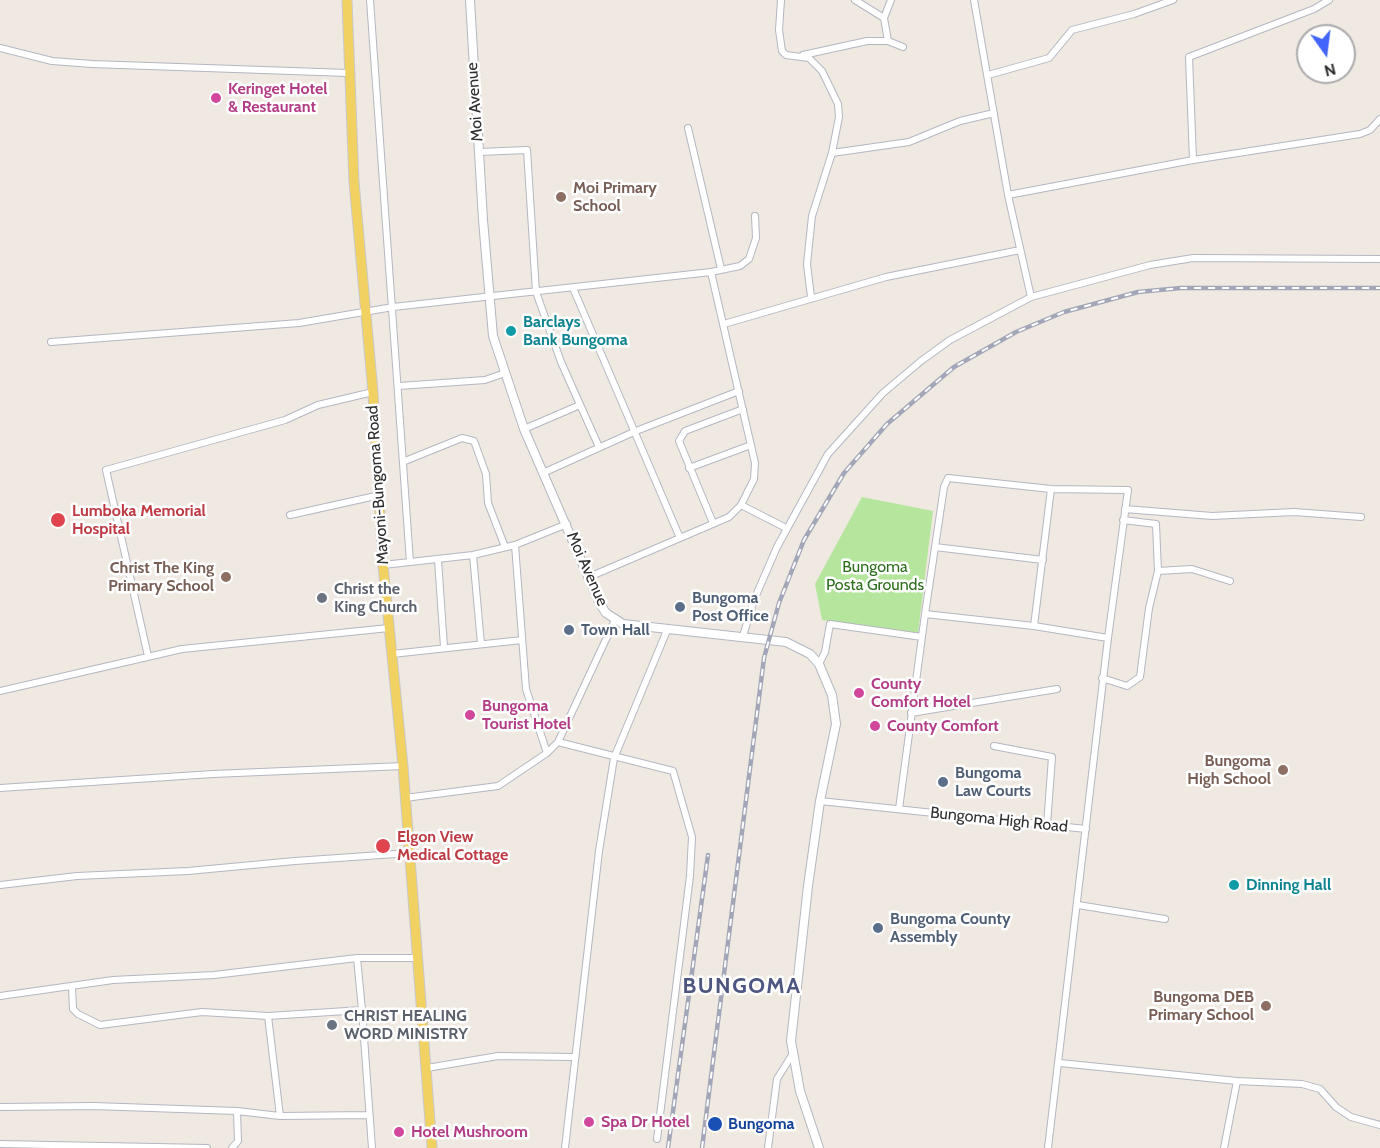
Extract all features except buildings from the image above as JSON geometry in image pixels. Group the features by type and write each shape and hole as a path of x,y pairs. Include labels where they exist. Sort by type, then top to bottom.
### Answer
{"main road":[{"name":"Mayoni-Bungoma Road","path":"347,0 348,73 354,182 380,495 383,565 403,766 432,1148"}],"street":[{"path":"370,0 405,461 410,562"},
{"name":"Moi Avenue","path":"470,0 488,297 493,336 524,429 545,472 600,604 615,620 623,624 786,642 810,654 819,664"},
{"path":"781,0 779,30 782,51 786,54 809,58 822,71 838,104 838,124 832,153 812,216 807,264 811,297"},
{"path":"855,0 884,18"},
{"path":"888,41 884,18 891,0"},
{"path":"974,0 1008,195 1031,297"},
{"path":"988,75 1049,58 1072,30 1134,14 1173,0"},
{"path":"1193,160 1189,57 1314,9 1329,0"},
{"path":"802,56 867,41 888,41 903,47"},
{"path":"0,48 52,61 92,64 348,73"},
{"path":"832,153 909,142 960,121 994,112"},
{"path":"1008,195 1107,179 1193,160 1360,134 1370,130 1380,119"},
{"path":"688,128 721,269"},
{"path":"479,152 527,150 536,292 555,348 599,447"},
{"path":"51,342 298,323 393,307 711,272 740,266 749,259 756,238 755,216"},
{"path":"724,324 886,277 1020,250"},
{"path":"743,636 754,600 786,528 828,454 883,393 950,340 1031,297 1150,264 1193,258 1380,259"},
{"path":"589,577 729,517 741,505 754,479 751,445 711,272"},
{"path":"573,288 680,538"},
{"path":"399,386 485,380 505,373"},
{"path":"545,472 636,431 739,391"},
{"path":"148,656 106,470 285,420 318,405 372,392"},
{"path":"524,429 580,405"},
{"path":"713,524 679,441 685,431 743,409"},
{"path":"405,461 462,438 474,441 486,474 488,503 505,547"},
{"path":"689,468 751,445"},
{"path":"899,809 944,487 948,477 1051,489 1128,490 1102,678 1086,829"},
{"path":"1034,626 1051,489"},
{"path":"290,515 380,495"},
{"path":"741,505 786,528"},
{"path":"1125,509 1212,516 1294,512 1361,517"},
{"path":"1102,678 1127,686 1140,677 1149,608 1158,571 1156,524 1123,520"},
{"path":"383,565 473,555 515,545 567,524"},
{"path":"515,545 522,640 530,703 547,753"},
{"path":"936,547 1043,560"},
{"path":"473,555 481,644"},
{"path":"438,560 444,647"},
{"path":"1158,571 1192,569 1230,581"},
{"path":"926,614 1034,626 1107,638"},
{"path":"405,798 498,786 547,753 558,742 615,620"},
{"path":"819,1148 800,1091 792,1055 798,964 820,801 836,724 834,701 819,664 825,652 830,624 922,637"},
{"path":"0,691 148,656 263,638 389,628"},
{"path":"565,1148 599,851 614,758 668,628"},
{"path":"392,654 522,640"},
{"path":"911,713 1057,689"},
{"path":"558,742 614,758 673,771 692,837 690,876 657,1139"},
{"path":"994,746 1052,757 1047,825"},
{"path":"0,788 213,774 403,766"},
{"name":"Bungoma High Road","path":"820,801 1086,829 1060,1063 1048,1148"},
{"path":"0,885 77,876 188,872 295,861 410,853"},
{"path":"1078,905 1165,919"},
{"path":"0,996 113,980 214,975 357,958 417,958"},
{"path":"357,958 372,1148"},
{"path":"72,987 73,1009 100,1025 202,1012 268,1016 362,1010"},
{"path":"268,1016 280,1116"},
{"path":"768,1148 777,1079 792,1055"},
{"path":"427,1068 498,1056 574,1057"},
{"path":"1060,1063 1237,1081 1302,1084 1320,1089 1336,1107 1351,1117 1380,1125"},
{"path":"1224,1148 1237,1081"},
{"path":"0,1107 94,1106 237,1111 280,1116 369,1115"},
{"path":"232,1148 238,1141 237,1111"},
{"path":"0,1144 207,1148"}],"green space":[{"name":"Bungoma Posta Grounds","path":"862,497 933,511 918,633 822,620 815,584"}],"railway":[{"path":"702,1148 764,658 779,603 804,540 844,473 887,424 954,367 1016,332 1064,312 1138,292 1181,288 1380,288"},
{"path":"668,1148 708,855"}],"place":[{"name":"Keringet Hotel & Restaurant","path":"216,98"},
{"name":"Moi Primary School","path":"561,197"},
{"name":"Barclays Bank Bungoma","path":"511,331"},
{"name":"Lumboka Memorial Hospital","path":"58,520"},
{"name":"Christ The King Primary School","path":"226,577"},
{"name":"Christ the King Church","path":"322,598"},
{"name":"Bungoma Post Office","path":"680,607"},
{"name":"Town Hall","path":"569,630"},
{"name":"County Comfort Hotel","path":"859,693"},
{"name":"Bungoma Tourist Hotel","path":"470,715"},
{"name":"County Comfort","path":"875,726"},
{"name":"Bungoma High School","path":"1283,770"},
{"name":"Bungoma Law Courts","path":"943,782"},
{"name":"Elgon View Medical Cottage","path":"383,846"},
{"name":"Dinning Hall","path":"1234,885"},
{"name":"Bungoma County Assembly","path":"878,928"},
{"name":"Bungoma DEB Primary School","path":"1266,1006"},
{"name":"CHRIST HEALING WORD MINISTRY","path":"332,1025"},
{"name":"Spa Dr Hotel","path":"589,1122"},
{"name":"Bungoma","path":"715,1124"},
{"name":"Hotel Mushroom","path":"399,1132"}],"district":[{"name":"BUNGOMA","path":"742,987"}]}
